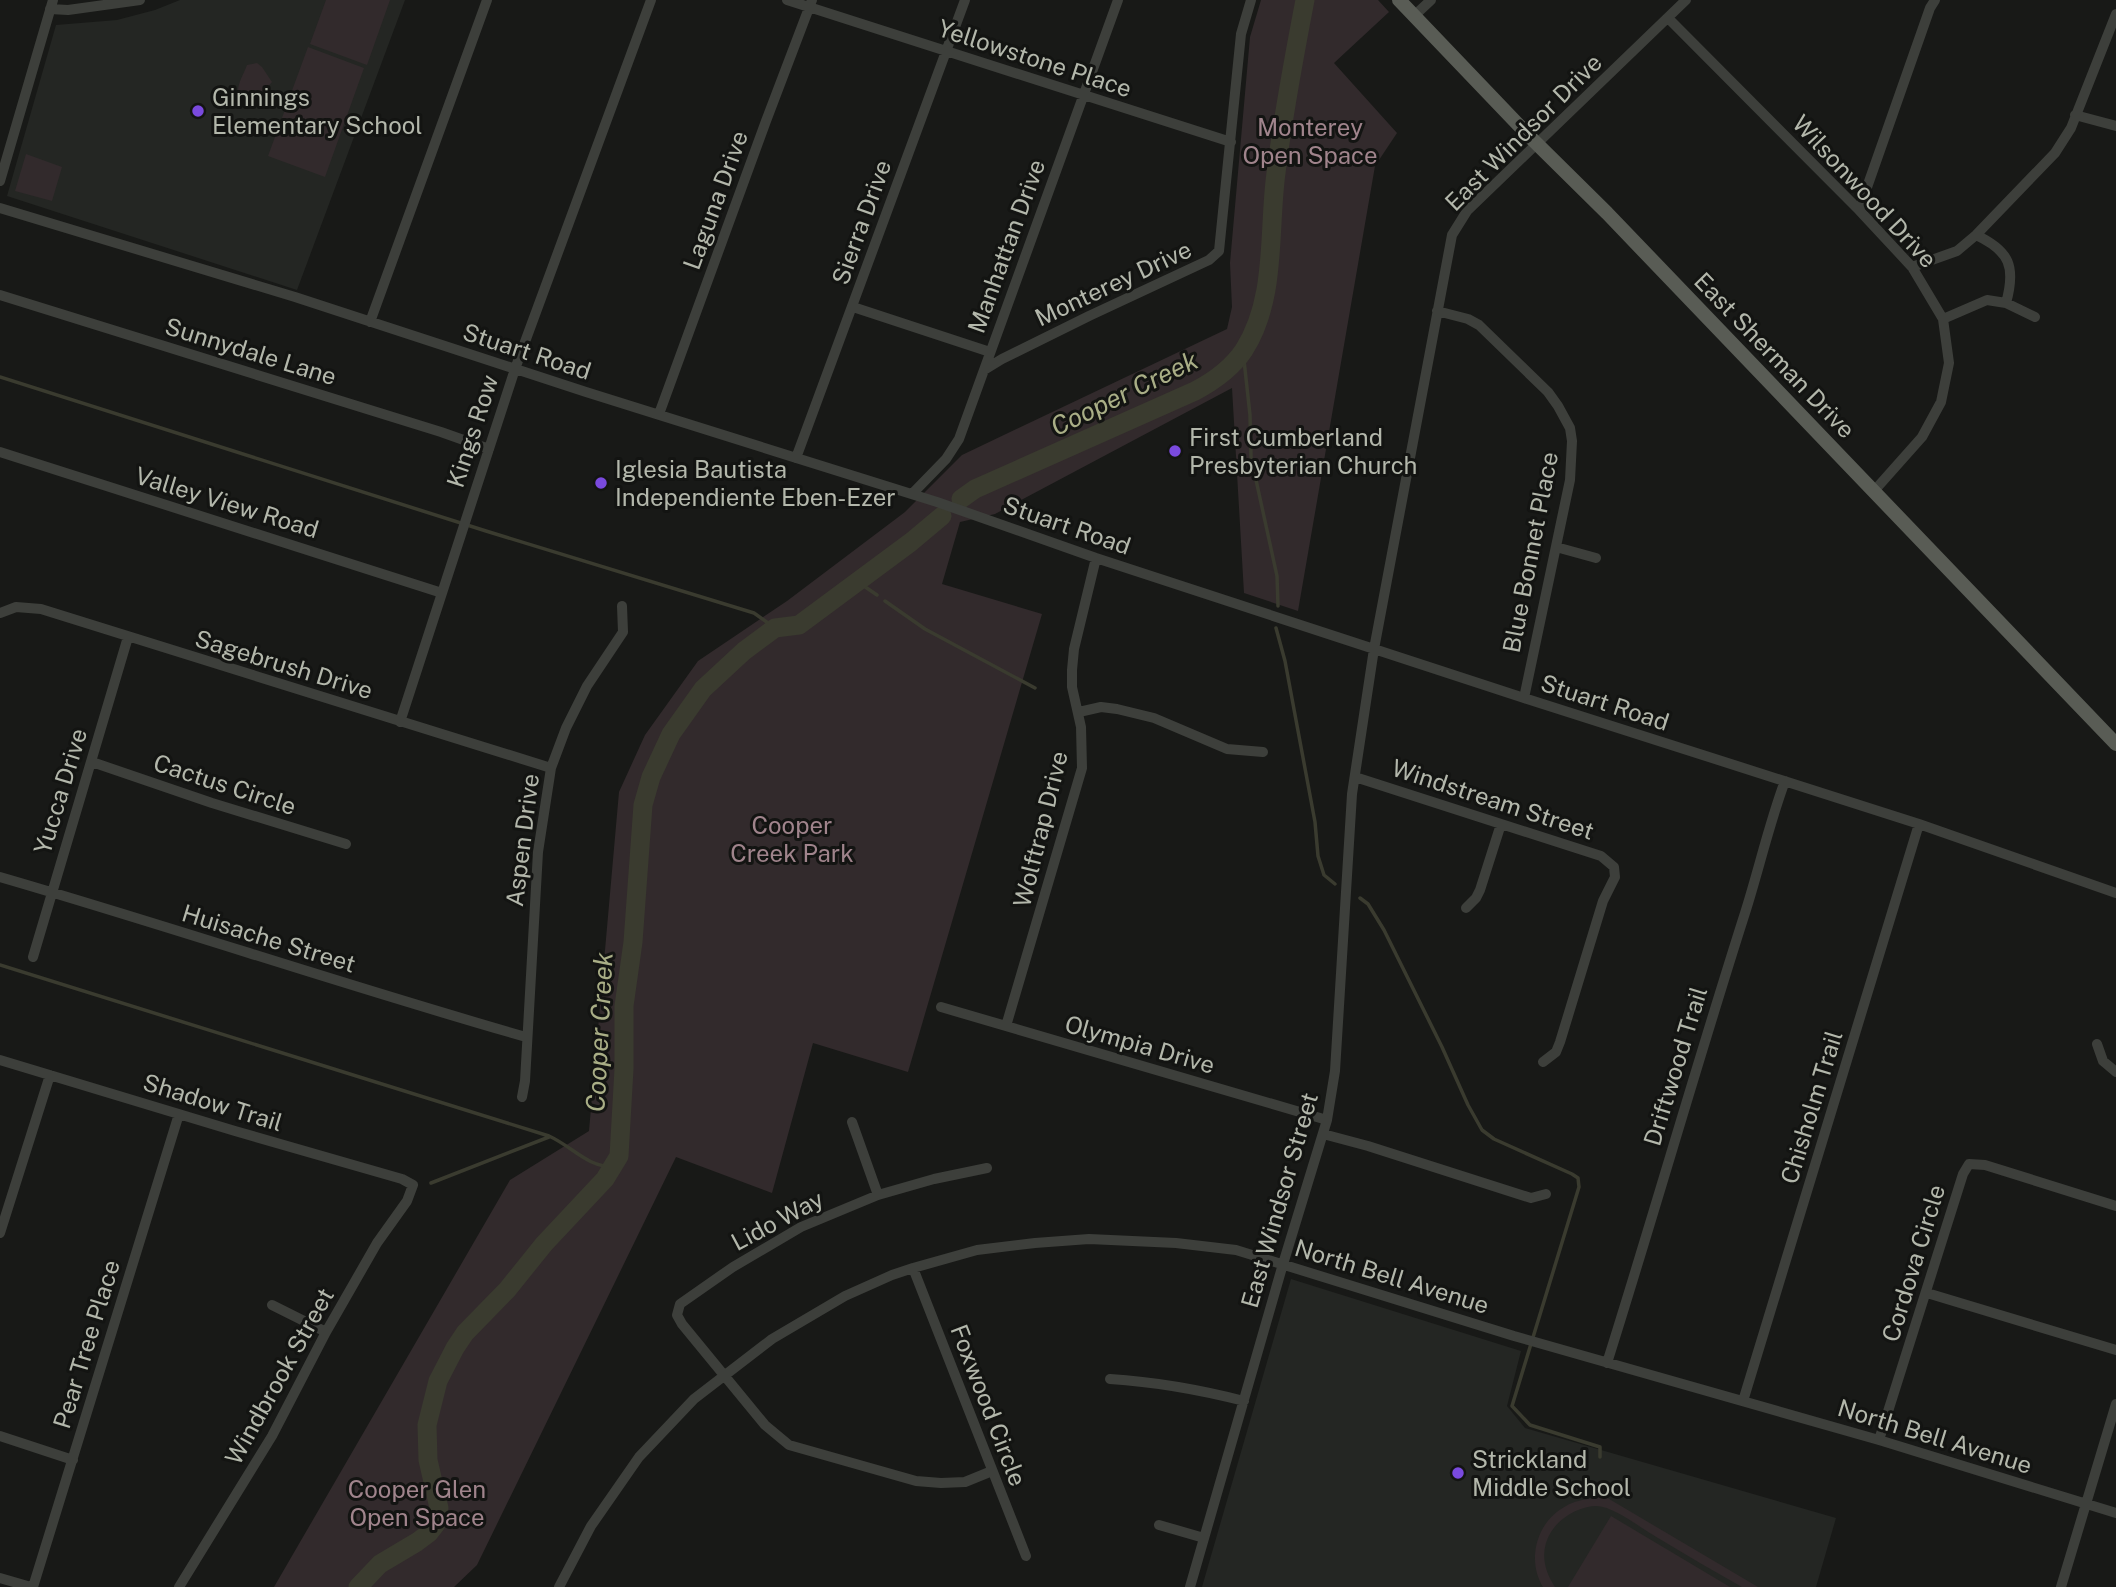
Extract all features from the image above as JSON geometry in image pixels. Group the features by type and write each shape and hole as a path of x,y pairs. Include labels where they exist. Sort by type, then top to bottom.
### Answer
{"main road":[{"name":"East Sherman Drive","path":"1399,0 2116,744"}],"street":[{"path":"0,181 52,5 68,10 140,0"},
{"path":"370,322 487,0"},
{"name":"Kings Row","path":"400,722 515,369 650,0"},
{"name":"Yellowstone Place","path":"787,0 810,4 946,51 1231,142"},
{"name":"Sierra Drive","path":"796,458 965,0"},
{"name":"Manhattan Drive","path":"912,494 946,459 959,439 1118,0"},
{"name":"Monterey Drive","path":"984,370 1209,260 1219,251 1241,34 1251,0"},
{"path":"1415,15 1431,0"},
{"name":"East Windsor Drive","path":"1374,649 1452,234 1467,211 1686,0"},
{"path":"1859,210 1935,0"},
{"name":"Laguna Drive","path":"659,414 810,4"},
{"path":"1912,267 1958,251 2055,153 2071,128 2116,14"},
{"name":"Wilsonwood Drive","path":"1669,19 1912,267 1943,319 1949,363 1941,402 1922,437 1874,491"},
{"path":"2075,115 2116,126"},
{"name":"Stuart Road","path":"0,208 295,297 912,494 1096,558 1919,824 2116,893"},
{"path":"1976,234 1993,242 2003,251 2010,264 2011,287 2006,303"},
{"name":"Sunnydale Lane","path":"0,295 489,449"},
{"path":"1943,319 1987,300 2006,303 2035,317"},
{"path":"853,307 989,352"},
{"name":"Blue Bonnet Place","path":"1437,312 1468,319 1479,325 1548,392 1570,428 1570,480 1524,698"},
{"name":"Valley View Road","path":"0,452 442,593"},
{"path":"1556,547 1597,558"},
{"name":"Wolftrap Drive","path":"1006,1026 1082,768 1083,746 1079,712 1072,687 1072,670 1074,649 1096,558"},
{"name":"Aspen Drive","path":"522,1097 538,852 551,768 566,728 587,686 622,632 622,606"},
{"name":"Sagebrush Drive","path":"2,612 16,607 41,610 551,768"},
{"name":"Yucca Drive","path":"33,957 128,638"},
{"name":"East Windsor Street","path":"1190,1587 1327,1120 1335,1071 1355,778 1374,649"},
{"path":"1079,712 1101,707 1117,709 1154,718 1227,749 1263,752"},
{"name":"Cactus Circle","path":"92,762 212,803 346,844"},
{"name":"Windstream Street","path":"1355,778 1601,856 1614,867 1615,877 1603,901 1560,1042 1556,1052 1543,1062"},
{"name":"Driftwood Trail","path":"1607,1363 1785,781"},
{"path":"1466,908 1480,890 1501,824"},
{"name":"Chisholm Trail","path":"1743,1401 1919,824"},
{"name":"Huisache Street","path":"0,877 397,1000 526,1037"},
{"name":"Olympia Drive","path":"941,1007 1327,1120"},
{"path":"2097,1044 2103,1061 2116,1072"},
{"name":"Shadow Trail","path":"0,1060 402,1179 413,1185"},
{"path":"0,1233 50,1075"},
{"name":"Pear Tree Place","path":"32,1587 179,1114"},
{"path":"852,1122 878,1195"},
{"path":"1323,1134 1531,1198 1546,1194"},
{"name":"Cordova Circle","path":"1879,1440 1963,1174 1969,1164 1986,1166 2116,1206"},
{"name":"Lido Way","path":"724,1375 682,1324 677,1315 680,1304 733,1267 801,1227 878,1195 987,1168"},
{"name":"Windbrook Street","path":"180,1587 272,1436 326,1332 377,1243 407,1201 413,1185"},
{"name":"North Bell Avenue","path":"559,1587 591,1526 639,1457 694,1399 772,1339 822,1309 892,1275 913,1268 977,1251 1048,1241 1089,1239 1176,1243 1236,1250 1516,1336 1879,1440 2116,1513"},
{"name":"Foxwood Circle","path":"913,1268 1026,1556"},
{"path":"1927,1293 2116,1350"},
{"path":"272,1305 326,1332"},
{"path":"724,1375 765,1425 789,1445 916,1481 965,1482 992,1471"},
{"path":"1110,1379 1195,1388 1244,1401"},
{"path":"2061,1587 2116,1404"},
{"path":"0,1436 73,1460"},
{"path":"1159,1525 1204,1538"},
{"path":"0,1578 32,1587"}],"shaded area":[{"name":"Ginnings Elementary School","path":"180,0 405,0 297,290 7,196 56,25 117,20"},
{"name":"Strickland Middle School","path":"1291,1279 1521,1351 1507,1406 1525,1428 1836,1518 1816,1587 1202,1587"}],"green space":[{"path":"326,0 390,0 367,65 310,44"},
{"path":"1261,0 1378,0 1389,12 1334,63 1397,133 1375,166 1298,611 1244,593 1232,388 995,514 960,522 942,584 1042,614 908,1072 813,1043 772,1193 676,1157 477,1565 454,1587 274,1587 510,1180 589,1131 619,792 645,735 698,661 787,601 905,512 962,455 1227,329 1232,307 1230,263 1250,37"},
{"path":"308,47 364,68 325,177 268,156"},
{"path":"257,63 272,82 264,91 246,96 238,91 239,84 247,65"},
{"path":"26,154 62,167 52,201 15,191"},
{"path":"1577,1480 1758,1587 1742,1587 1620,1514 1597,1506 1571,1513 1551,1532 1545,1546 1544,1560 1555,1587 1543,1587 1535,1565 1541,1531 1556,1513 1566,1506 1592,1498 1573,1487"},
{"path":"1611,1516 1730,1587 1568,1587"}],"waterway":[{"name":"Cooper Creek","path":"961,499 975,489 1195,391 1222,374 1244,350 1255,330 1267,287 1279,151 1305,0"},
{"path":"1243,351 1250,415 1251,457 1277,576 1278,606"},
{"path":"0,377 754,613 775,628"},
{"name":"Cooper Creek","path":"358,1587 380,1564 417,1542 436,1524 439,1508 428,1460 427,1425 438,1381 455,1348 465,1333 507,1290 544,1244 605,1179 619,1156 624,1006 633,942 643,805 651,777 671,734 703,689 744,651 775,628 799,625 942,516"},
{"path":"858,582 877,595"},
{"path":"885,601 925,629 1035,688"},
{"path":"1276,628 1285,661 1315,822 1318,856 1324,875 1335,884"},
{"path":"1360,898 1368,904 1384,930 1482,1130 1494,1139 1578,1178 1579,1187 1512,1406 1530,1425 1600,1447 1600,1457"},
{"path":"0,965 549,1136 596,1164 614,1167"},
{"path":"431,1183 549,1137"}],"place":[{"name":"Ginnings Elementary School","path":"198,111"},
{"name":"First Cumberland Presbyterian Church","path":"1175,451"},
{"name":"Iglesia Bautista Independiente Eben-Ezer","path":"601,483"},
{"name":"Strickland Middle School","path":"1458,1473"}],"park label":[{"name":"Monterey Open Space","path":"1310,141"},
{"name":"Cooper Creek Park","path":"792,839"},
{"name":"Cooper Glen Open Space","path":"417,1503"}]}
